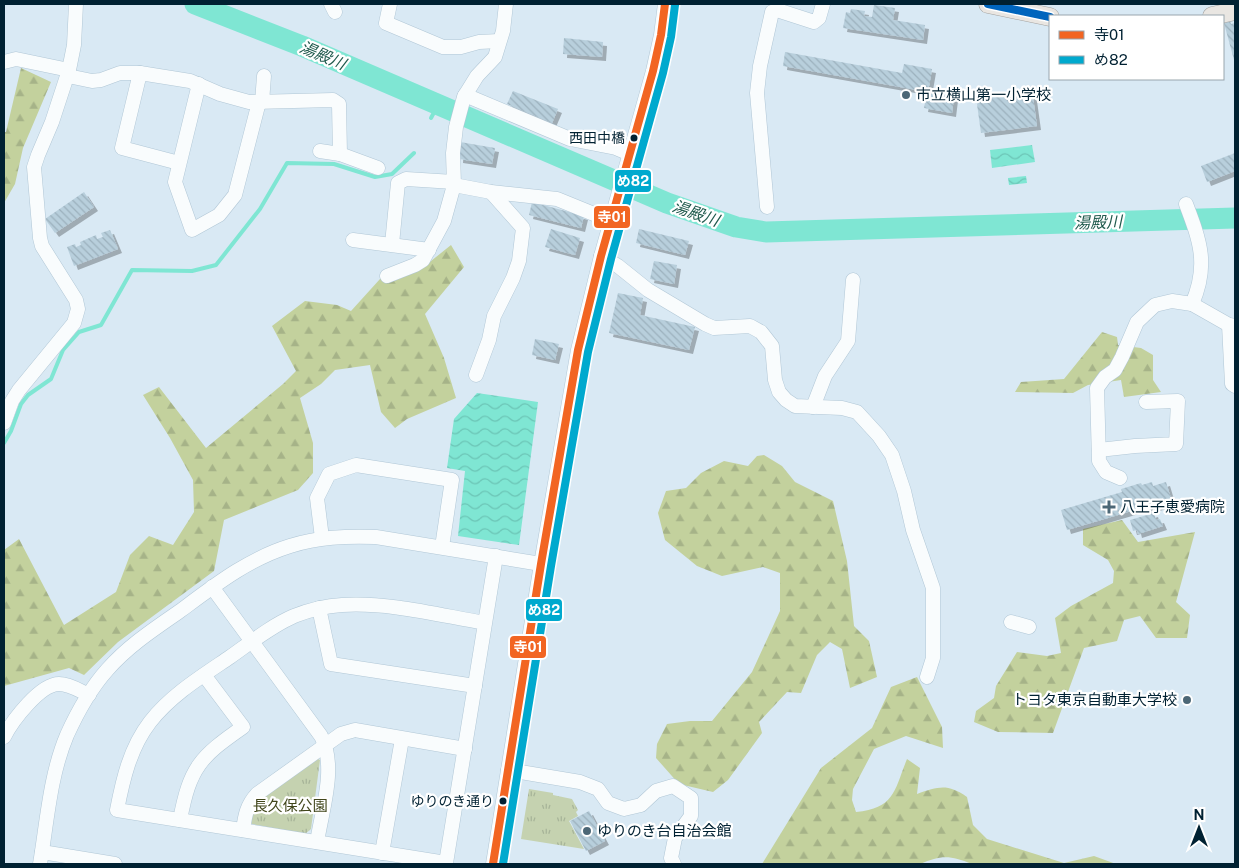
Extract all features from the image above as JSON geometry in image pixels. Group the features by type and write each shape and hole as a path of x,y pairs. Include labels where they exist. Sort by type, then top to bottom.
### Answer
{"main road":[{"path":"988,4 1049,18"},
{"path":"1218,15 1235,12"}],"street":[{"path":"4,423 16,395 74,323 78,313 78,305 73,294 42,246 34,174 38,155 52,122 68,73 74,45 76,4"},
{"path":"390,4 386,23 443,46 461,47 479,42 499,41"},
{"path":"387,276 423,260 444,221 454,184 452,153 456,124 464,96 477,76 495,57 503,30 506,4"},
{"path":"493,864 571,386 601,256 658,48 665,4"},
{"path":"767,207 757,93 760,66 772,12 777,10 814,22 819,18 823,4"},
{"path":"4,62 16,60 92,81 101,80 120,73 140,73 190,81 220,94 250,102 332,100 339,104 340,154"},
{"path":"140,73 122,148 179,163"},
{"path":"199,84 175,182 192,230 219,215 235,195 261,102 264,76"},
{"path":"464,96 570,139 616,148 630,153"},
{"path":"320,151 340,154 378,168"},
{"path":"392,244 398,182 406,178 454,184 491,192 557,199 611,221"},
{"path":"476,375 489,340 494,316 513,278 519,261 524,228 491,192"},
{"path":"1186,204 1196,231 1202,258 1199,287 1192,304"},
{"path":"353,240 429,250"},
{"path":"601,256 618,266 648,290 705,324 714,328 750,326 761,332 772,346 775,380 779,392 786,400 795,406 842,408 857,412 879,436 892,455 904,491 913,530 933,588 933,658 927,677"},
{"path":"813,407 825,376 848,341 852,280"},
{"path":"1120,478 1106,472 1099,461 1097,388 1105,377 1114,370 1122,357 1137,322 1155,305 1172,301 1192,304 1232,326 1232,384 1235,386"},
{"path":"1099,450 1176,444 1178,402 1146,402"},
{"path":"322,538 317,498 329,474 356,465 452,480 442,548"},
{"path":"115,864 41,858 55,776 67,735 89,695 107,670 134,643 212,587 238,569 264,555 322,538 376,537 541,564"},
{"path":"485,623 380,606 341,605 319,608 294,616 274,626 175,697 150,723 128,764 117,810 446,863 496,556"},
{"path":"212,587 321,736 325,745 328,774 317,842"},
{"path":"319,608 331,664 475,686"},
{"path":"1012,622 1029,627"},
{"path":"180,820 185,795 196,769 215,747 243,727 204,675"},
{"path":"4,737 15,719 46,687 61,684 89,695"},
{"path":"243,830 246,810 250,801 257,794 341,734 355,730 465,749"},
{"path":"382,853 402,738"},
{"path":"508,770 580,782 598,789 608,802 624,809 641,805 656,791 673,786 690,798 691,816 675,838 671,858 674,864"}],"green space":[{"path":"21,68 51,82 23,148 15,184 4,203 4,132 6,132"},
{"path":"451,245 464,267 425,314 444,358 456,398 407,419 395,428 381,412 370,365 335,370 321,384 300,398 313,443 313,473 298,490 224,520 214,571 118,642 84,675 69,668 4,686 4,550 19,539 64,625 116,592 130,555 149,536 173,545 194,512 193,480 143,395 159,387 206,448 296,371 272,326 305,301 337,305 351,311 380,279 412,273 426,265"},
{"path":"1102,332 1117,337 1118,345 1141,348 1153,355 1153,380 1161,392 1124,397 1121,380 1088,385 1073,393 1015,392 1021,382 1064,379"},
{"path":"764,455 782,466 795,482 833,501 847,561 854,626 869,641 877,677 850,688 842,649 830,642 817,655 801,693 787,692 759,722 762,733 728,780 713,792 679,784 656,758 657,744 667,724 712,721 752,672 780,611 780,573 763,567 722,576 697,566 665,540 658,513 666,491 686,488 701,473 724,461 748,466 757,456"},
{"path":"1122,520 1138,542 1195,532 1176,602 1190,615 1187,638 1156,638 1140,616 1124,620 1117,641 1084,648 1053,733 998,732 974,722 976,711 994,698 996,686 1017,652 1047,656 1061,653 1055,618 1071,606 1113,583 1114,571 1108,560 1083,545 1083,529"},
{"path":"917,677 942,727 943,748 906,736 874,749 853,789 852,800 856,812 879,807 886,802 895,789 907,759 920,768 917,794 948,788 967,797 973,825 987,839 1064,863 1094,856 1116,864 972,864 946,857 920,864 762,864 821,768 872,728 891,687"},
{"name":"長久保公園","path":"316,758 320,760 311,829 305,834 252,824 249,821 252,811 266,794"},
{"path":"529,789 553,793 553,795 572,799 578,810 576,812 578,816 569,821 584,849 521,839"}],"water":[{"path":"1032,145 1035,162 992,168 990,150"},
{"path":"1026,176 1027,183 1009,185 1008,178"},
{"path":"477,393 538,402 519,545 458,536 465,471 447,468 454,419"}],"building":[{"path":"874,5 895,8 893,20 925,25 923,40 843,28 846,12 850,13 851,9 865,11 864,16 872,17"},
{"path":"1230,21 1231,24 1235,23 1234,60 1224,23"},
{"path":"564,38 603,42 602,57 563,54"},
{"path":"785,52 902,73 904,64 932,69 928,92 783,66"},
{"path":"1032,90 1037,126 981,133 976,97"},
{"path":"513,91 558,109 552,123 507,104"},
{"path":"927,93 954,97 952,113 924,108"},
{"path":"460,142 495,148 492,164 459,159"},
{"path":"1235,153 1235,171 1207,182 1201,166"},
{"path":"84,192 94,207 55,233 45,219"},
{"path":"532,202 584,216 581,228 529,215"},
{"path":"551,229 580,238 575,255 545,247"},
{"path":"639,229 689,241 685,255 636,243"},
{"path":"110,230 118,249 74,266 67,247 75,244 76,247 81,245 80,242 96,235 97,239 103,237 101,233"},
{"path":"654,261 677,265 674,284 650,279"},
{"path":"618,293 643,298 640,315 695,327 689,350 609,333"},
{"path":"535,339 559,344 555,360 532,355"},
{"path":"1152,482 1153,486 1166,482 1172,502 1146,510 1145,507 1067,530 1061,510 1122,492 1121,489"},
{"path":"1154,513 1156,520 1160,519 1163,526 1138,534 1137,530 1133,531 1130,520"},
{"path":"589,811 605,841 586,851 570,821"}],"waterway":[{"name":"湯殿川","path":"195,4 302,46 667,203 736,227 766,232 1235,218"},
{"path":"431,118 438,105"},
{"path":"4,443 11,431 21,404 28,395 51,379 63,350 79,332 101,325 132,270 192,271 216,265 260,209 287,163 334,164 375,177 392,174 414,153"}],"transit line":[{"name":"寺01","path":"493,864 541,564 578,350 601,256 653,71 661,35 665,4"},
{"path":"988,4 1049,17"},
{"name":"め82","path":"503,864 588,352 611,259 663,73 671,37 675,5"}],"place":[{"name":"市立横山第一小学校","path":"906,95"},
{"name":"西田中橋","path":"634,138"},
{"name":"八王子恵愛病院","path":"1109,507"},
{"name":"トヨタ東京自動車大学校","path":"1187,700"},
{"name":"ゆりのき通り","path":"503,801"},
{"name":"ゆりのき台自治会館","path":"587,831"}]}
